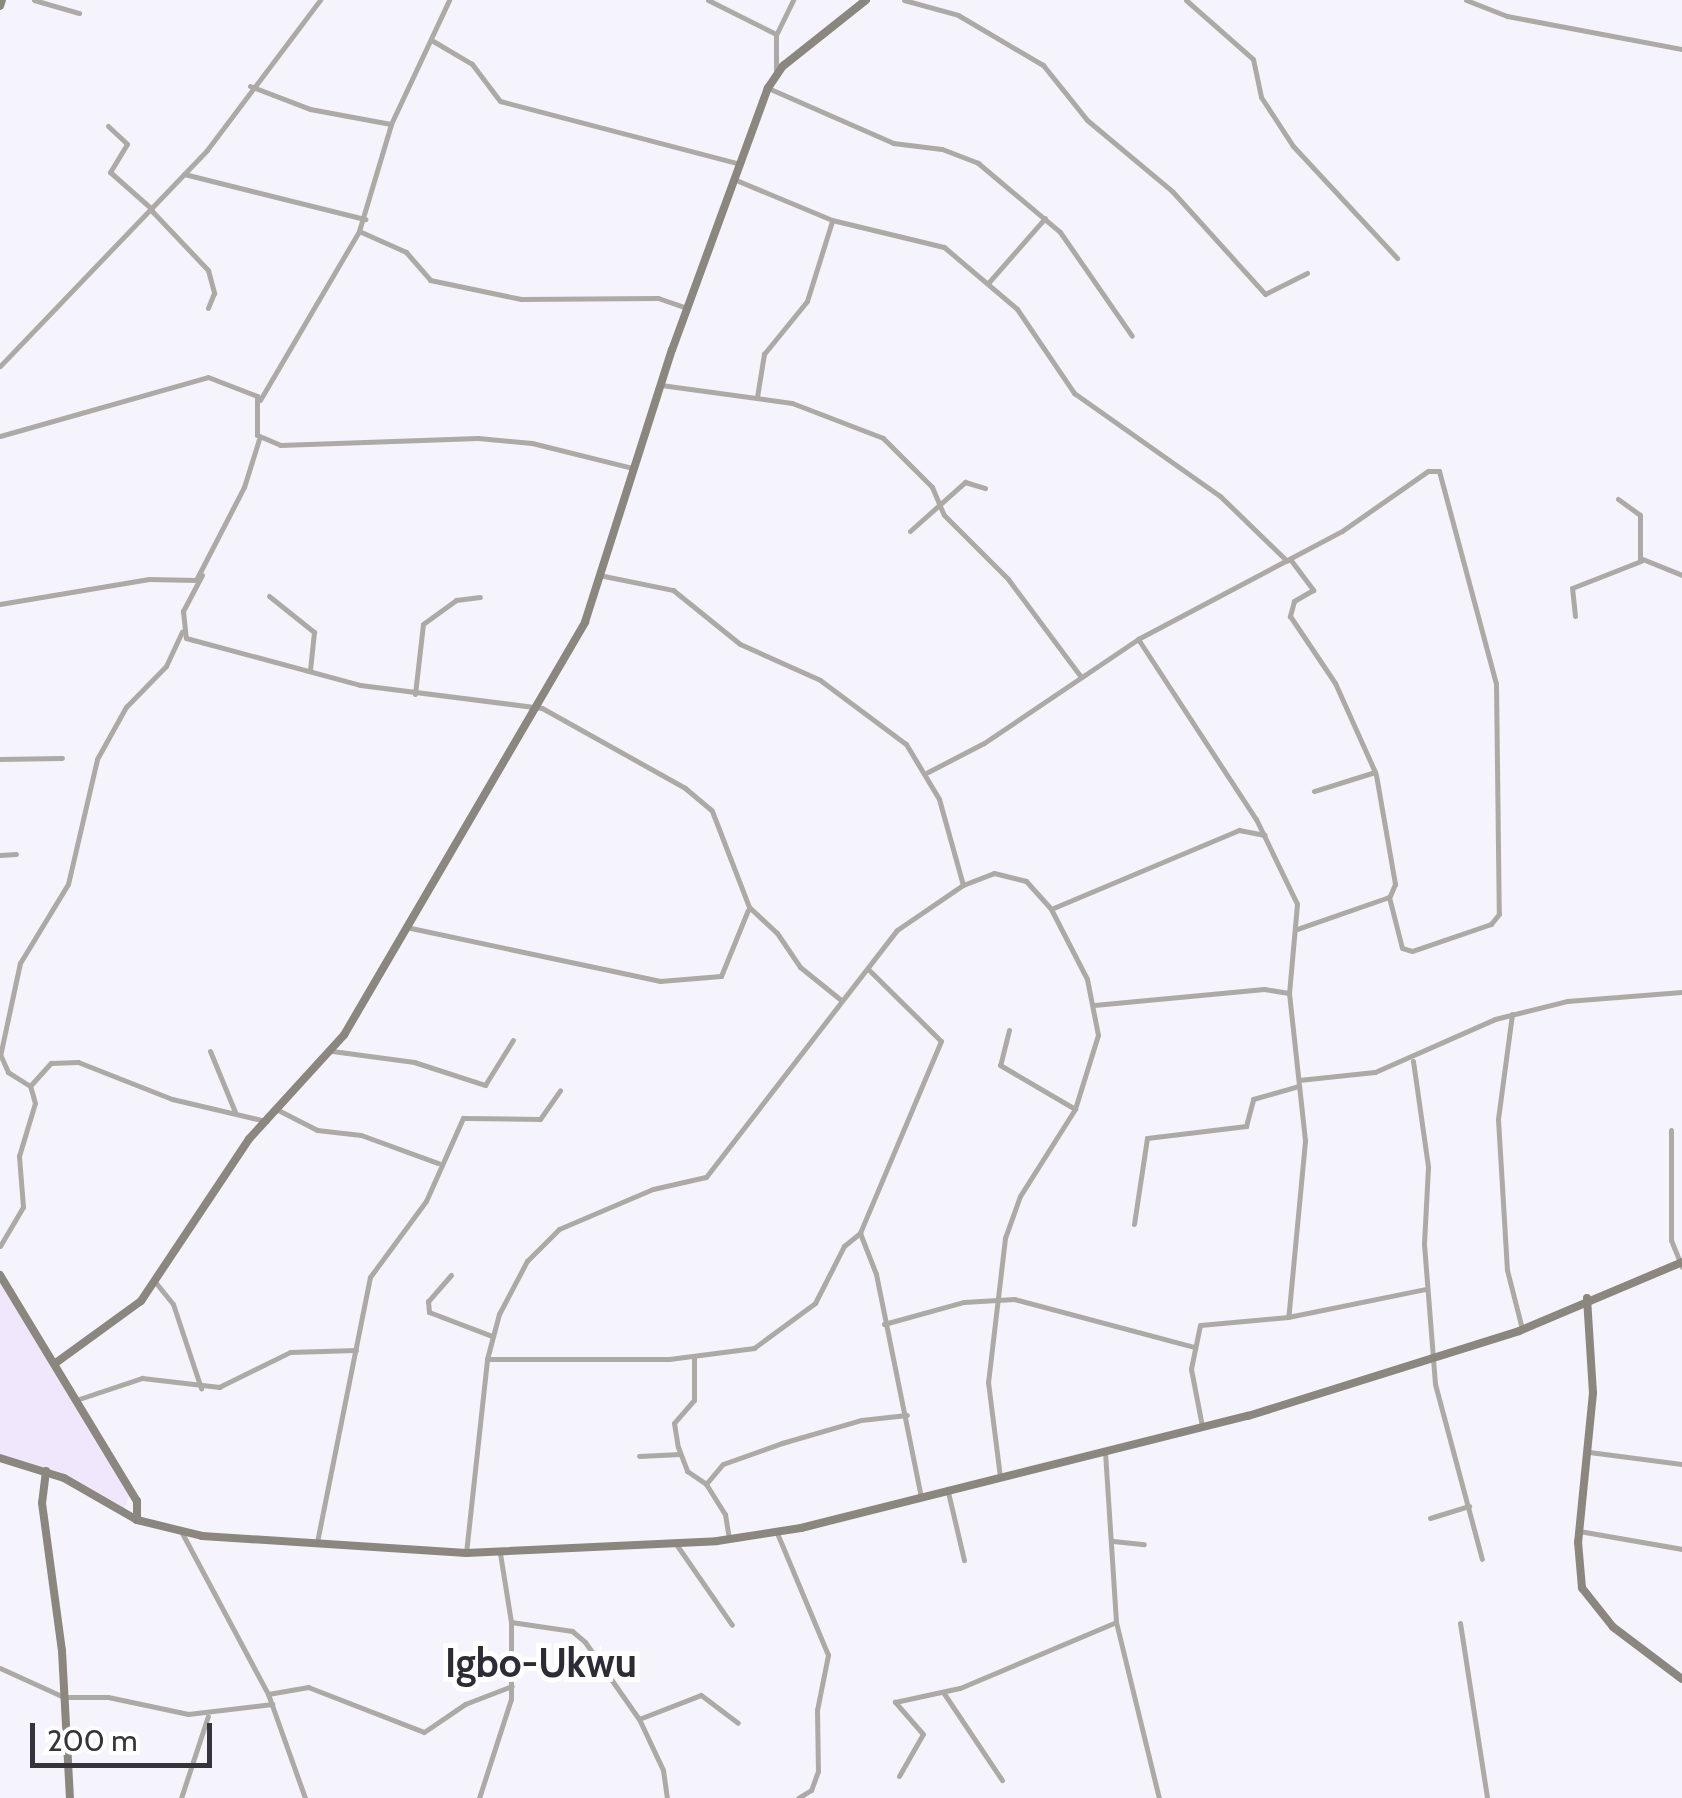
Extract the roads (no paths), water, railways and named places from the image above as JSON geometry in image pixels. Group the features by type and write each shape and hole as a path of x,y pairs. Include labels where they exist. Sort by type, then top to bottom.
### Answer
{"main road":[{"path":"56,1362 122,1318 156,1282 232,1161 332,1052 530,706 579,633 687,308 768,88 776,74 866,0"},
{"path":"0,1458 46,1471 137,1520 182,1533 466,1553 729,1539 776,1533 948,1492 1202,1426 1433,1360 1522,1330 1587,1298 1680,1265"},
{"path":"0,1274 134,1495 137,1520"},
{"path":"1587,1298 1593,1394 1579,1531 1579,1572 1590,1600 1649,1659 1682,1680"},
{"path":"46,1471 44,1528 64,1697 70,1798"},
{"path":"126,1514 134,1495"}],"street":[{"path":"34,0 78,13"},
{"path":"0,366 230,122 250,86 320,0"},
{"path":"0,1246 24,1207 19,1156 34,1109 30,1086 8,1072 0,1056 20,962 68,884 97,759 126,707 166,666 182,632 193,591 259,439 260,400 365,219 391,124 433,42 448,0"},
{"path":"708,0 776,34"},
{"path":"776,74 776,34 793,0"},
{"path":"904,0 958,15 1043,65 1087,120 1172,190 1265,294 1307,273"},
{"path":"1186,0 1253,58 1261,97 1294,146 1397,258"},
{"path":"1466,0 1507,16 1682,49"},
{"path":"433,42 472,64 500,101 740,164"},
{"path":"250,86 310,108 391,124"},
{"path":"768,88 893,143 942,149 978,163 1045,218 1090,270 1132,336"},
{"path":"108,126 127,144 110,172 208,270 214,293 208,308"},
{"path":"184,174 365,219"},
{"path":"736,180 832,220 934,240 1017,308 1074,392 1220,496 1289,560 1313,590 1294,602 1290,616 1334,682 1375,772 1395,884 1390,896 1406,951 1490,924 1499,914 1496,684 1443,474 1428,472 1289,560 1138,639 928,772"},
{"path":"989,282 1045,218"},
{"path":"757,397 770,340 807,301 832,220"},
{"path":"359,231 406,252 430,280 521,299 658,298 687,308"},
{"path":"0,436 148,399 201,377 260,400"},
{"path":"661,385 757,397 830,413 883,438 932,486 941,507 1017,589 1080,677"},
{"path":"259,439 307,446 504,440 632,468"},
{"path":"910,531 941,507 964,482 986,488"},
{"path":"1618,498 1640,515 1644,561"},
{"path":"1575,616 1572,588 1644,561 1682,576"},
{"path":"0,604 202,575"},
{"path":"599,575 672,590 740,644 847,696 906,744 928,772 963,885"},
{"path":"177,581 193,591"},
{"path":"270,596 314,632 310,670"},
{"path":"416,694 423,624 456,600 480,597"},
{"path":"182,632 310,670 416,694 530,706 556,714 707,804 749,908 777,933 800,967 840,1000"},
{"path":"1138,639 1266,836 1295,892 1296,929 1289,992 1304,1157 1288,1317"},
{"path":"0,760 62,758"},
{"path":"1314,791 1375,772"},
{"path":"1051,910 1253,831 1266,836"},
{"path":"0,855 16,854"},
{"path":"466,1553 488,1358 512,1284 559,1228 653,1189 706,1177 897,930 963,885 994,873 1014,876 1051,910 1094,1005 1097,1050 1075,1110 1012,1211 994,1299 988,1392 1000,1477"},
{"path":"1296,929 1390,896"},
{"path":"404,927 614,976 710,978 727,970 749,908"},
{"path":"488,1358 694,1358 754,1348 785,1320 808,1310 844,1246 860,1233 940,1041 869,970"},
{"path":"1094,1005 1264,988 1289,992"},
{"path":"1134,1224 1148,1138 1246,1126 1253,1099 1299,1083 1350,1078 1413,1061 1512,1014 1604,994 1682,992"},
{"path":"1512,1014 1498,1119 1507,1270 1522,1330"},
{"path":"1009,1030 1000,1066 1075,1110"},
{"path":"332,1052 414,1062 484,1084 513,1040"},
{"path":"210,1050 235,1112"},
{"path":"1413,1061 1428,1167 1426,1290 1433,1360 1482,1558"},
{"path":"30,1086 51,1062 78,1062 172,1099 266,1122"},
{"path":"316,1545 326,1469 356,1350 363,1292 426,1201 438,1163 463,1118 540,1119 560,1090"},
{"path":"278,1110 317,1130 361,1136 438,1163"},
{"path":"1672,1130 1680,1265"},
{"path":"860,1233 876,1274 921,1497"},
{"path":"451,1275 428,1301 429,1312 492,1336"},
{"path":"156,1282 173,1304 201,1389"},
{"path":"1202,1426 1192,1386 1194,1347 1206,1322 1288,1317 1426,1290"},
{"path":"884,1324 994,1299 1045,1304 1194,1347"},
{"path":"76,1400 142,1378 201,1389 244,1379 290,1352 356,1350"},
{"path":"694,1358 694,1400 674,1423 687,1471 706,1484 725,1514 729,1539"},
{"path":"706,1484 723,1464 782,1443 860,1420 907,1415"},
{"path":"1105,1451 1116,1622 1159,1798"},
{"path":"1586,1451 1616,1460 1682,1464"},
{"path":"639,1456 680,1454"},
{"path":"948,1492 964,1560"},
{"path":"1430,1518 1469,1506"},
{"path":"1579,1531 1682,1548"},
{"path":"182,1533 268,1694 305,1798"},
{"path":"776,1533 828,1655 817,1710 818,1772 811,1790 798,1798"},
{"path":"1113,1541 1144,1544"},
{"path":"676,1544 732,1625"},
{"path":"480,1798 512,1686 511,1622 500,1552"},
{"path":"511,1622 572,1631 638,1719 663,1770 667,1798"},
{"path":"899,1776 923,1734 895,1702 943,1692 1116,1622"},
{"path":"1460,1623 1488,1798"},
{"path":"0,1668 64,1697 108,1697 208,1715 272,1704"},
{"path":"268,1694 308,1687 418,1732 512,1686"},
{"path":"943,1692 1002,1780"},
{"path":"638,1719 701,1695 738,1723"},
{"path":"181,1798 208,1715"}],"district":[{"name":"Igbo-Ukwu","path":"541,1663"}]}
